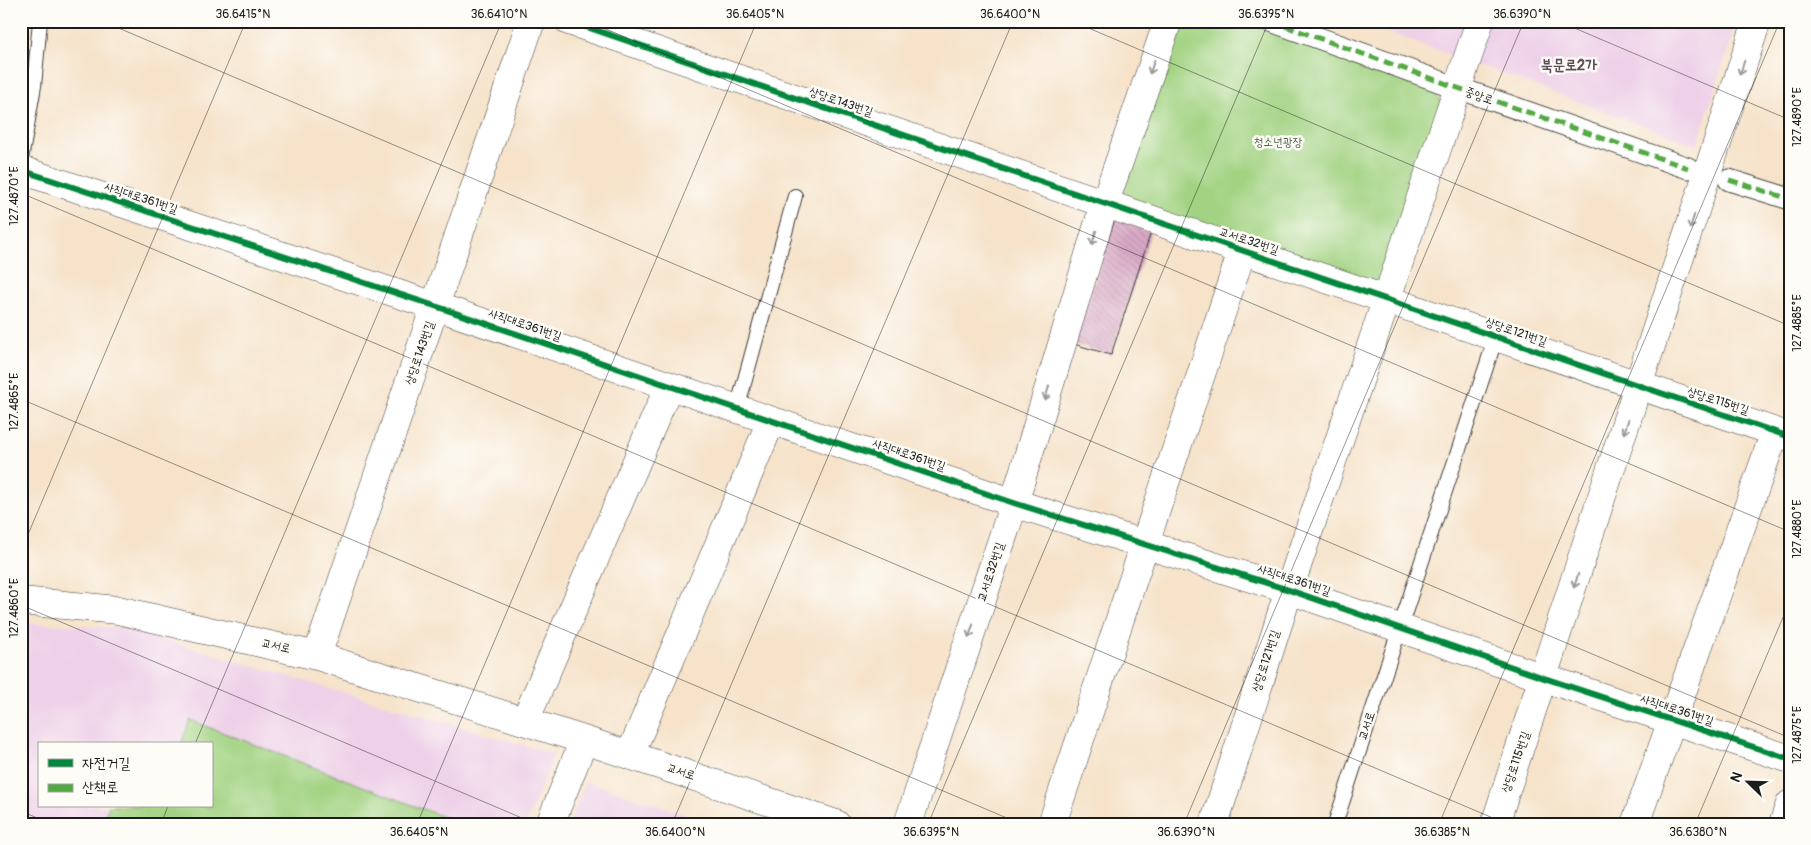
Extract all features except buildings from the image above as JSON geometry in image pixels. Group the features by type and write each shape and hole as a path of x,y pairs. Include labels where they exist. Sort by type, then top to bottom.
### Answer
{"street":[{"name":"상당로143번길","path":"317,656 531,21"},
{"name":"상당로143번길","path":"569,21 1104,205"},
{"name":"교서로32번길","path":"908,824 1014,503 1104,205 1168,21"},
{"name":"중앙로","path":"1271,21 1688,168"},
{"name":"상당로121번길","path":"1214,824 1289,590 1480,21"},
{"name":"상당로115번길","path":"1495,824 1757,21"},
{"name":"사직대로361번길","path":"21,170 435,306 1014,503 1289,590 1544,678 1790,758"},
{"path":"1729,180 1790,199"},
{"name":"교서로32번길","path":"1104,205 1386,299"},
{"path":"1052,824 1242,251"},
{"name":"상당로121번길","path":"1386,299 1639,386"},
{"path":"525,721 669,386"},
{"name":"상당로115번길","path":"1639,386 1783,435"},
{"path":"630,755 772,420"},
{"name":"사직대로361번길","path":"1635,824 1671,720 1783,435"},
{"name":"교서로","path":"21,601 118,610 317,656 584,740 836,824"},
{"path":"550,824 584,740"},
{"path":"1783,824 1790,804"}],"lane":[{"path":"21,159 34,86 40,21"},
{"path":"737,409 794,196"},
{"path":"1399,628 1496,337"},
{"name":"교서로","path":"1334,824 1399,628"}],"shaded area":[{"path":"1357,21 1737,21 1697,145"},
{"path":"21,623 123,628 554,754 526,824 21,824"},
{"path":"586,781 713,824 569,824"}],"green space":[{"name":"청소년광장","path":"1177,21 1258,21 1420,75 1441,102 1383,290 1113,200"},
{"path":"190,720 462,824 102,824 108,808 212,808 212,742 182,742"}],"marked path":[{"path":"1271,21 1688,168"},
{"path":"1729,180 1790,199"}],"cycle path":[{"path":"569,21 1790,437"},
{"path":"21,170 435,306 1014,503 1289,590 1544,678 1790,759"}],"district":[{"name":"북문로2가","path":"1569,65"}]}
